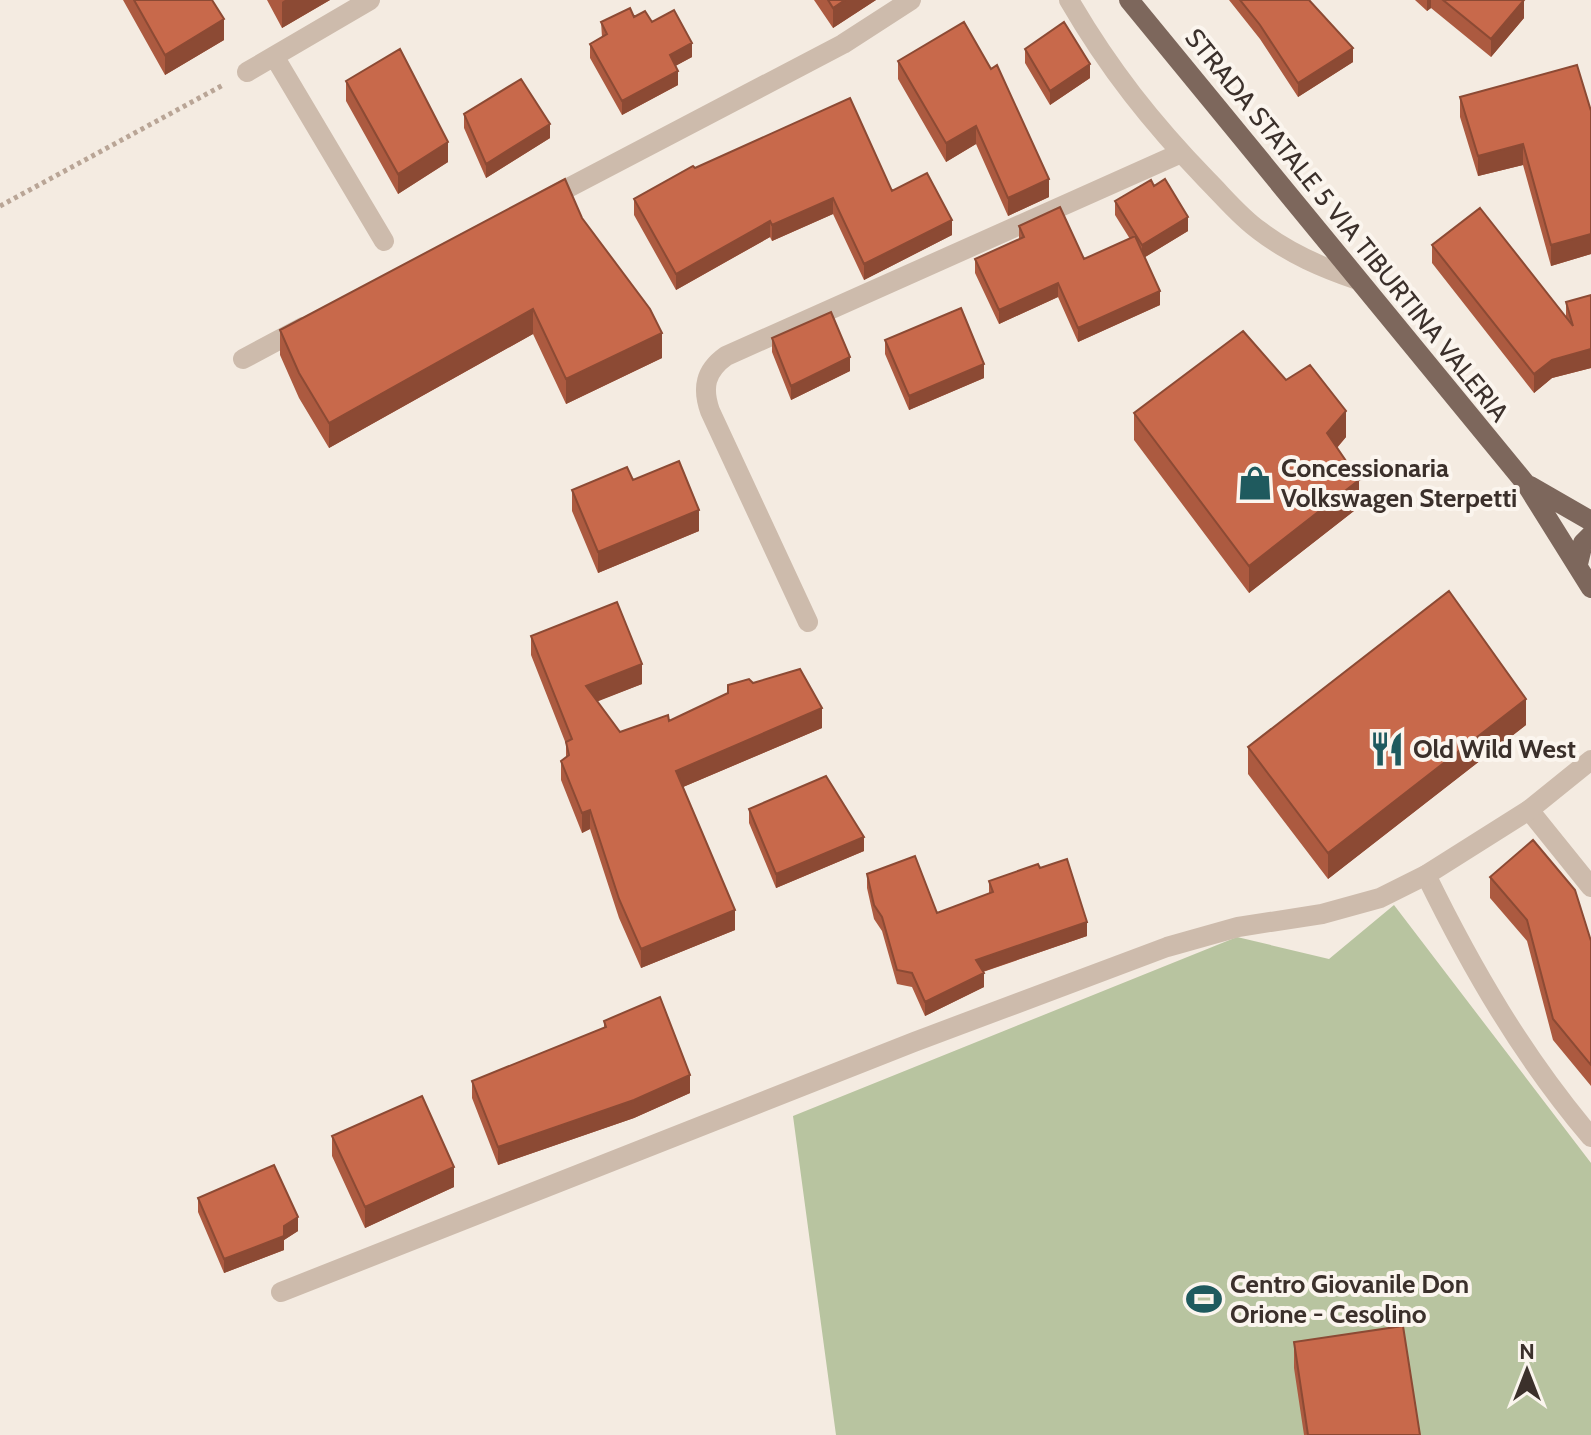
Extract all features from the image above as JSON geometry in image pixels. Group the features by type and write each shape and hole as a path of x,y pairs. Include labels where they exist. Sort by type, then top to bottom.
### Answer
{"main road":[{"name":"STRADA STATALE 5 VIA TIBURTINA VALERIA","path":"1129,0 1526,484 1591,588"},
{"name":"STRADA STATALE 5 VIA TIBURTINA VALERIA","path":"1526,484 1591,521"},
{"path":"1578,564 1583,543 1591,535"}],"street":[{"path":"247,72 370,0"},
{"path":"530,208 843,44 911,0"},
{"path":"1069,0 1114,73 1181,153 1261,232 1299,256 1358,280"},
{"path":"274,56 384,241"},
{"path":"808,622 710,411 704,387 717,362 1181,153"},
{"path":"243,359 324,316"},
{"path":"281,1292 914,1042 1167,947 1238,927 1343,909 1397,891 1529,810 1591,760"},
{"path":"1529,810 1591,887"},
{"path":"1426,875 1467,957 1513,1034 1541,1076 1591,1137"}],"path":[{"path":"0,206 247,72"}],"green space":[{"name":"Centro Giovanile Don Orione - Cesolino","path":"1394,905 1591,1163 1591,1435 836,1435 793,1116 1237,937 1329,959"}],"building":[{"path":"134,0 212,0 224,19 165,55"},
{"path":"828,0 845,0 833,8"},
{"path":"1240,0 1309,0 1353,48 1298,83"},
{"path":"1443,0 1524,0 1491,39"},
{"path":"630,8 634,17 645,11 652,22 674,10 692,43 670,55 678,71 622,101 590,44 607,34 601,22"},
{"path":"964,22 991,69 997,65 1049,179 1008,198 976,126 946,143 898,61"},
{"path":"1064,22 1090,64 1050,91 1025,49"},
{"path":"400,49 448,142 398,174 346,81"},
{"path":"1577,65 1591,111 1591,234 1551,245 1523,144 1478,156 1460,97"},
{"path":"521,79 550,124 486,164 464,114"},
{"path":"850,98 892,191 927,173 952,220 864,264 833,198 772,225 770,221 676,274 634,199 693,166 695,168"},
{"path":"565,179 582,218 650,309 662,333 566,379 533,309 329,423 299,373 280,330"},
{"path":"1165,179 1188,217 1142,245 1115,201 1151,180 1154,186"},
{"path":"1060,207 1084,259 1135,236 1160,291 1078,328 1058,283 999,310 975,259 1024,237 1019,226"},
{"path":"1480,208 1573,326 1566,302 1591,295 1591,349 1552,360 1534,374 1432,245"},
{"path":"961,308 984,364 909,396 885,340"},
{"path":"831,312 850,357 791,386 772,338"},
{"name":"Concessionaria Volkswagen Sterpetti","path":"1243,331 1286,380 1310,365 1346,411 1327,433 1359,480 1249,566 1134,413"},
{"path":"679,461 699,510 598,552 572,490 627,467 633,480"},
{"name":"Old Wild West","path":"1449,591 1526,699 1328,853 1248,747"},
{"path":"617,602 642,664 586,686 620,732 668,715 669,721 728,693 728,685 749,679 753,683 800,669 822,708 676,771 735,910 641,949 619,899 590,810 582,813 561,761 569,755 566,742 572,739 531,636"},
{"path":"826,776 864,837 776,874 749,809"},
{"path":"1533,840 1575,890 1591,941 1591,1065 1553,1019 1527,920 1490,877"},
{"path":"915,856 937,913 993,892 989,881 1038,864 1040,868 1067,859 1087,922 976,960 984,973 925,1002 912,973 897,970 882,917 874,905 867,874"},
{"path":"660,997 690,1075 634,1100 498,1147 472,1081 606,1027 604,1021"},
{"path":"422,1096 454,1167 365,1207 332,1136"},
{"path":"274,1165 298,1217 284,1226 284,1236 224,1259 198,1198"},
{"path":"1403,1326 1420,1435 1308,1435 1294,1342"}],"place":[{"name":"Concessionaria Volkswagen Sterpetti","path":"1255,483"},
{"name":"Old Wild West","path":"1387,749"},
{"name":"Centro Giovanile Don Orione - Cesolino","path":"1204,1299"}]}
